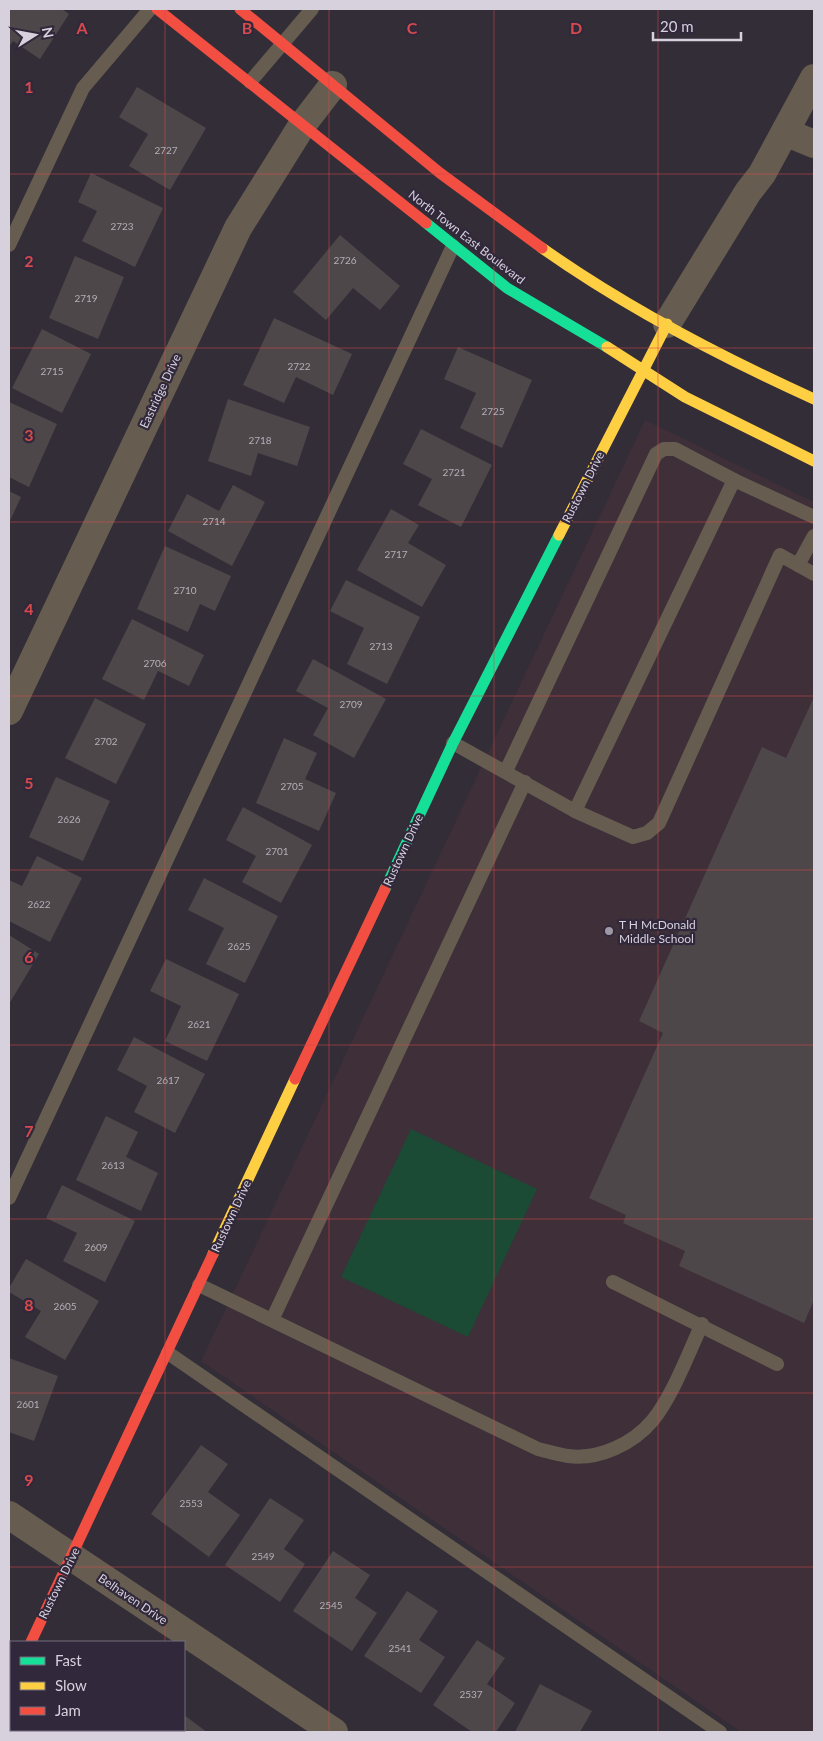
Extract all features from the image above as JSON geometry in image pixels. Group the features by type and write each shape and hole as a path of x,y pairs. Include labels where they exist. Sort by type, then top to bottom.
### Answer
{"main road":[{"name":"North Town East Boulevard","path":"157,9 507,288 642,368 685,397 814,461"},
{"path":"240,9 402,143 509,225 593,281 667,324 754,372 814,399"},
{"name":"Rustown Drive","path":"31,1641 453,743 642,368 667,324"}],"street":[{"name":"Rustown Drive","path":"667,324 748,192 762,174 814,78"},
{"name":"Eastridge Drive","path":"9,711 238,228 303,124 333,85"},
{"path":"785,132 814,144"},
{"name":"Belhaven Drive","path":"9,1515 334,1732"}],"lane":[{"path":"9,245 83,88 150,9"},
{"path":"250,82 281,43 312,9"},
{"path":"9,1198 453,246"},
{"path":"506,771 656,454 664,449 675,449 734,480 814,517"},
{"path":"575,811 734,480"},
{"path":"798,566 814,536"},
{"path":"453,743 575,811 632,836 647,833 659,823 780,555 814,574"},
{"path":"272,1320 525,782"},
{"path":"613,1282 702,1324 777,1364"},
{"path":"199,1285 538,1449 569,1456 600,1454 630,1442 653,1420 669,1393 702,1324"},
{"path":"168,1352 720,1732"}],"shaded area":[{"name":"T H McDonald Middle School","path":"645,420 814,502 814,1732 741,1732 201,1361"}],"green space":[{"path":"411,1129 537,1189 468,1337 341,1277"}],"building":[{"path":"9,9 62,9 69,14 40,59 13,41 9,47"},
{"path":"137,87 206,128 170,190 129,166 148,134 119,117"},
{"path":"91,173 163,208 135,267 82,241 97,211 78,202"},
{"path":"340,235 400,286 380,310 353,288 326,320 293,292"},
{"path":"75,256 124,277 98,339 49,318"},
{"path":"274,318 352,354 333,395 296,377 284,403 243,385"},
{"path":"42,329 91,354 62,413 12,388"},
{"path":"458,347 532,380 502,448 460,428 476,393 444,379"},
{"path":"228,399 310,427 297,466 258,453 251,476 208,461"},
{"path":"9,402 57,424 29,487 9,477"},
{"path":"421,429 492,465 461,527 418,505 432,479 403,464"},
{"path":"233,485 265,502 232,566 168,531 187,494 219,511"},
{"path":"9,491 21,497 9,523"},
{"path":"391,509 419,525 408,543 446,565 422,607 357,570"},
{"path":"165,546 231,576 215,611 200,604 188,632 137,609"},
{"path":"346,580 420,617 387,684 347,664 364,628 330,611"},
{"path":"132,619 204,655 189,686 158,671 144,700 102,679"},
{"path":"313,659 386,699 354,758 313,735 328,708 296,691"},
{"path":"814,697 814,1300 804,1323 679,1266 685,1251 623,1223 626,1215 589,1198 663,1033 639,1021 762,747 786,758"},
{"path":"95,698 146,724 116,784 65,758"},
{"path":"284,738 317,753 305,779 336,793 319,831 256,803"},
{"path":"56,777 110,801 83,861 29,837"},
{"path":"243,807 312,845 281,903 242,882 256,856 226,840"},
{"path":"37,856 82,878 50,942 9,921 9,880 22,886"},
{"path":"204,878 278,916 245,983 206,964 224,928 188,910"},
{"path":"9,935 39,954 9,1004"},
{"path":"166,959 239,994 207,1061 165,1041 181,1006 150,991"},
{"path":"134,1037 205,1074 175,1133 134,1112 147,1086 117,1070"},
{"path":"106,1116 138,1132 126,1157 158,1173 141,1211 76,1180"},
{"path":"62,1185 135,1221 105,1282 63,1261 77,1233 46,1218"},
{"path":"26,1259 99,1301 65,1360 25,1337 41,1311 9,1292 9,1288"},
{"path":"9,1358 58,1376 34,1441 9,1432"},
{"path":"201,1445 228,1464 208,1492 240,1515 209,1557 151,1514"},
{"path":"270,1498 304,1520 284,1549 305,1564 280,1602 225,1565"},
{"path":"333,1551 370,1575 355,1598 377,1613 352,1651 293,1611"},
{"path":"407,1591 438,1611 419,1640 445,1657 421,1693 364,1656"},
{"path":"477,1640 505,1658 487,1684 515,1703 496,1732 472,1732 433,1705"},
{"path":"540,1684 592,1711 580,1732 515,1732"},
{"path":"185,1716 207,1732 155,1732 185,1731"},
{"path":"63,1731 102,1731 101,1732"}],"traffic: fast":[{"path":"426,223 507,288 607,347"},
{"path":"385,889 453,743 559,535"}],"traffic: slow":[{"path":"542,248 607,291 674,330 743,366 814,399"},
{"path":"559,535 667,324"},
{"path":"607,347 685,397 814,461"},
{"path":"213,1254 295,1079"}],"traffic: jam":[{"path":"157,9 426,223"},
{"path":"240,9 440,173 542,248"},
{"path":"295,1079 385,889"},
{"path":"31,1641 213,1254"}],"place":[{"name":"T H McDonald Middle School","path":"609,931"}]}
